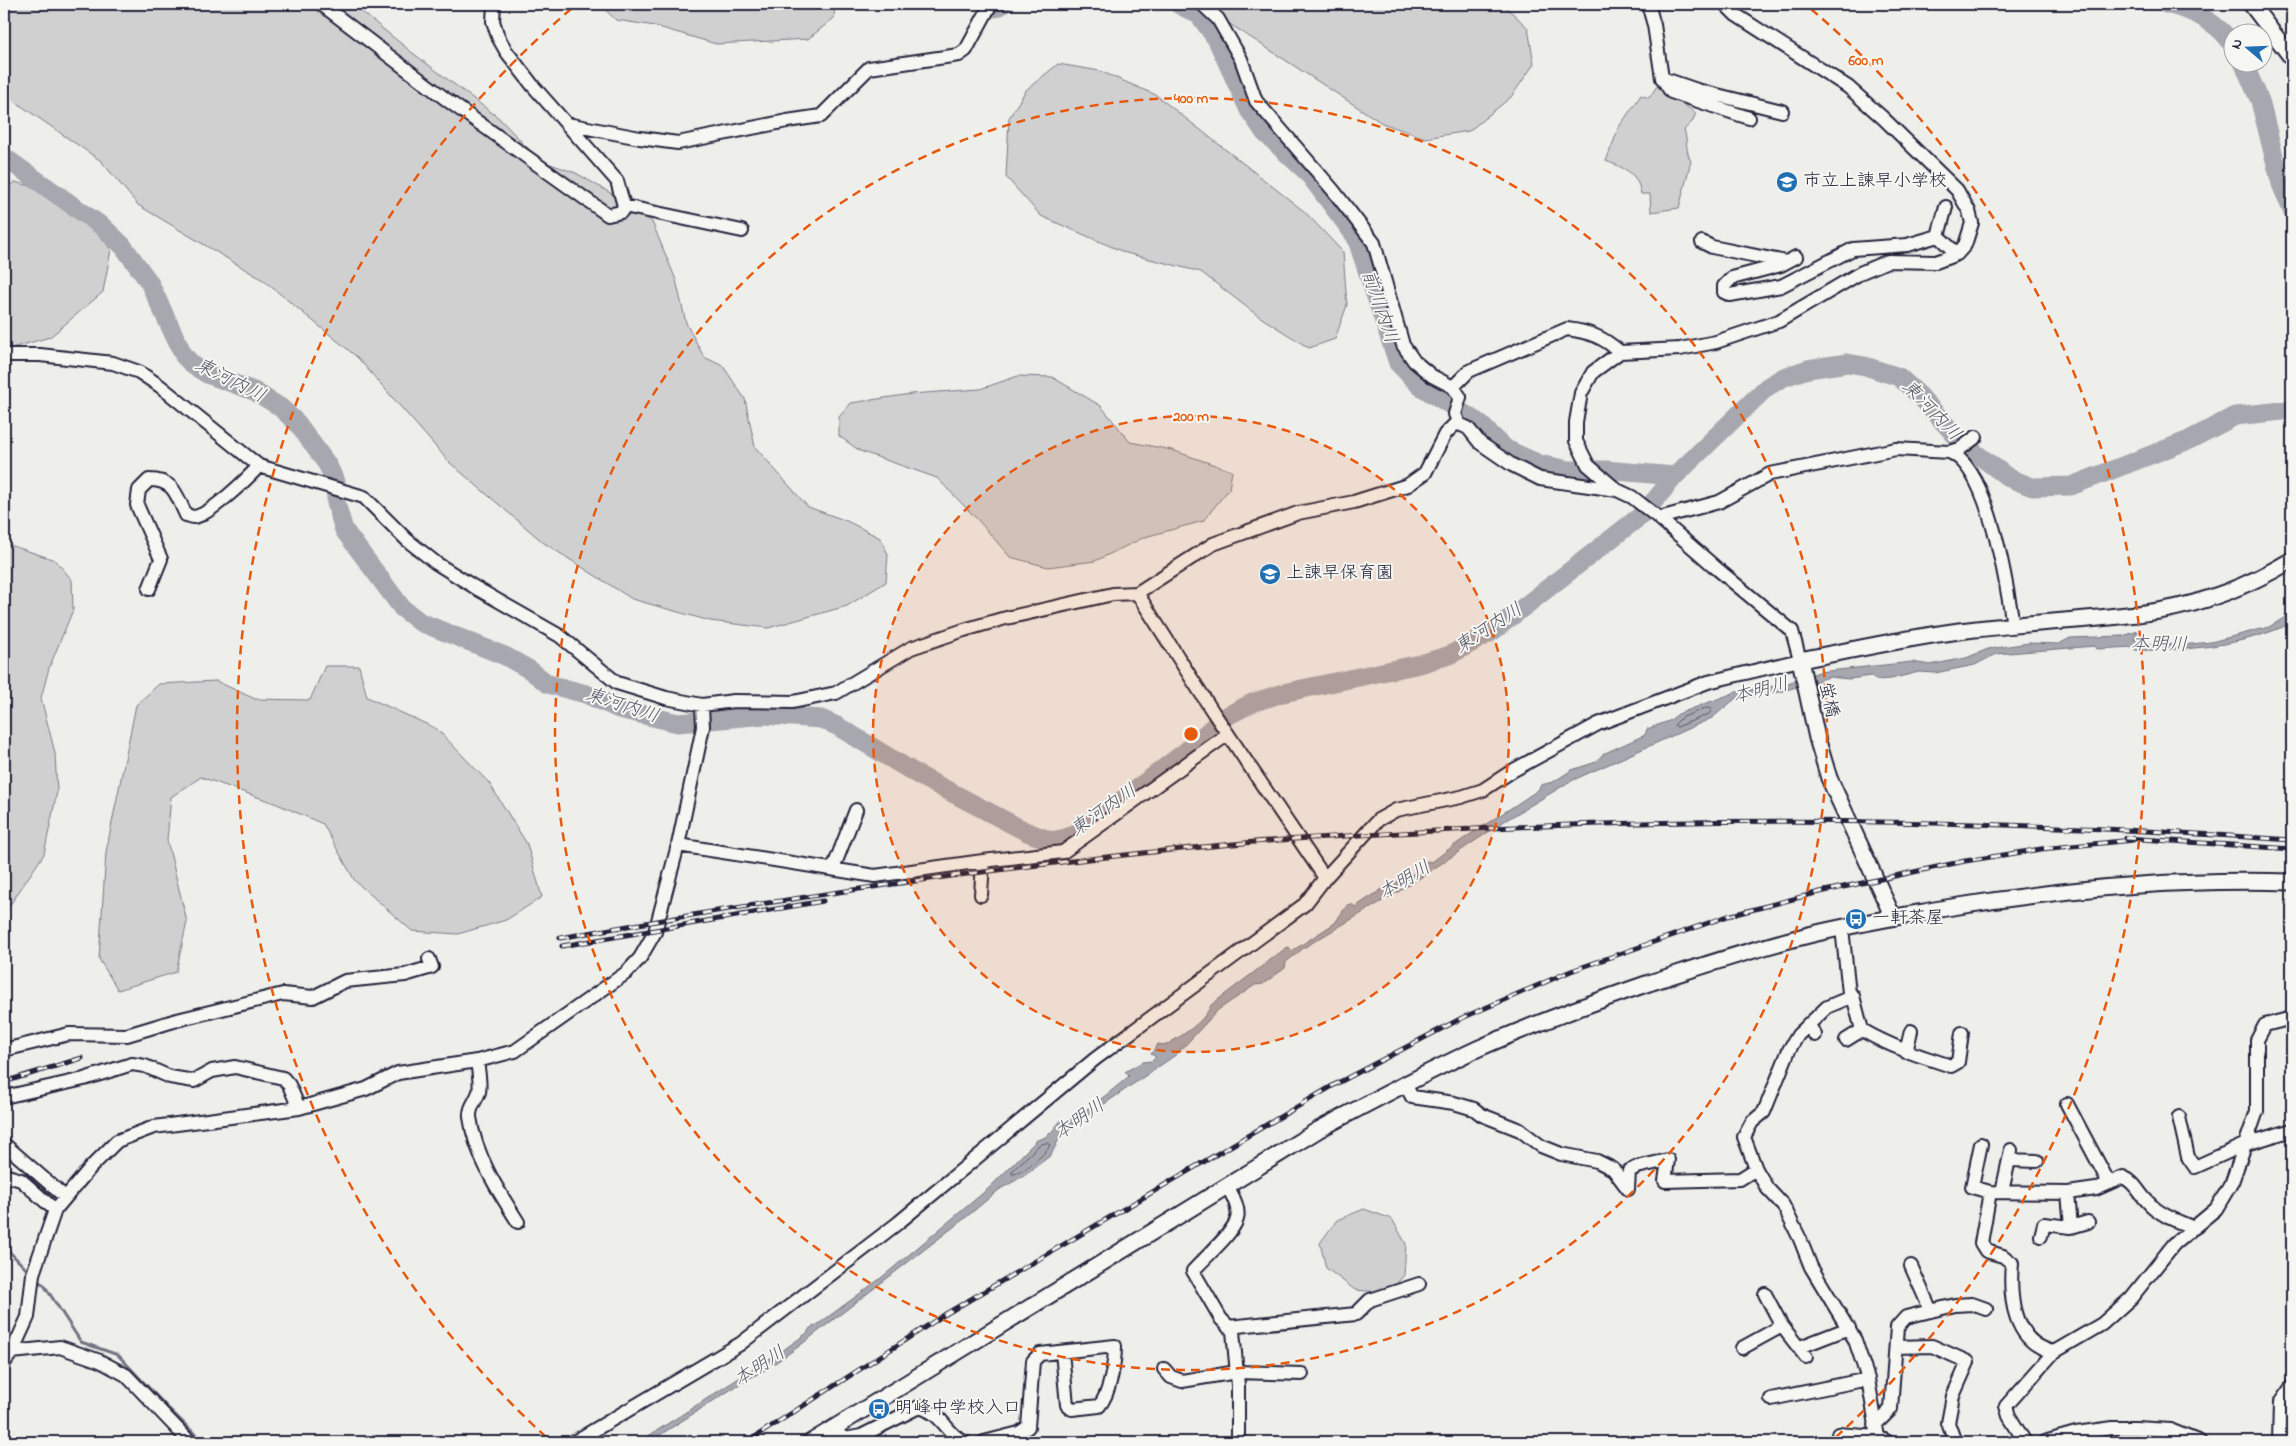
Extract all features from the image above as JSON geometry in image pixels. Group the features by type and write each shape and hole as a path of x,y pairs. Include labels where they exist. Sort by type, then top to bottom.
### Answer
{"street":[{"path":"321,4 478,122 608,215 621,212 624,206 617,181 533,86 506,51 498,37 493,21 494,4"},
{"path":"567,124 678,143 787,120 821,116 870,68 959,55 966,50 991,4"},
{"path":"1202,4 1218,19 1241,59 1256,102 1339,198 1374,243 1403,345 1414,361 1456,392"},
{"path":"1648,4 1654,25 1662,78 1671,92 1749,118"},
{"path":"1725,4 1736,15 1848,87 1883,118 1957,190 1969,211 1972,224 1965,245 1957,254 1936,262 1888,261 1862,272 1779,321 1716,342 1680,349 1620,352 1593,372 1581,393 1576,422 1576,441 1588,465 1617,490 1632,497 1657,516 1715,567 1792,630 1801,665"},
{"path":"2251,4 2292,58"},
{"path":"1662,78 1697,90 1782,111"},
{"path":"624,206 742,231"},
{"path":"1938,236 1946,207"},
{"path":"1938,236 1957,254"},
{"path":"1702,242 1712,247 1791,260 1732,278 1724,286 1724,292 1730,295 1780,286 1853,249 1908,245 1938,236"},
{"path":"4,355 40,355 113,363 139,372 160,386 260,466 364,497 407,540 436,563 560,636 618,683 666,698 703,706 734,701 793,702 836,693 911,648 928,642 1002,619 1113,594 1137,593 1213,544 1298,513 1354,502 1408,485 1424,474 1445,434 1454,425 1457,419 1456,392 1469,371 1567,329 1606,340 1620,352"},
{"path":"1457,419 1468,428 1480,443 1512,465 1540,479 1617,490"},
{"path":"1657,516 1720,502 1770,474 1896,449 1955,451 1976,437"},
{"path":"1955,451 1989,508 2005,577 2013,625"},
{"path":"149,589 161,559 137,505 139,490 150,480 160,480 170,484 186,515 194,517 240,486 260,466"},
{"path":"574,1442 740,1344 898,1224 1095,1059 1305,904 1324,878 1378,820 1396,810 1461,797 1483,790 1512,771 1598,724 1708,682 1801,665 1958,631 2160,611 2195,602 2238,587 2264,576 2292,560"},
{"path":"1137,593 1213,712 1324,878"},
{"name":"蛍橋","path":"1801,665 1817,738 1829,778 1893,918"},
{"path":"4,1363 12,1352 28,1317 32,1279 55,1210 91,1167 117,1141 154,1127 186,1121 299,1108 366,1089 398,1073 478,1061 515,1050 626,973 640,958 655,932 678,844 702,727 703,706"},
{"path":"678,844 875,876 1063,852 1225,730"},
{"path":"833,869 856,810"},
{"path":"982,895 983,861"},
{"path":"811,1442 1318,1130 1405,1084 1479,1048 1589,1004 1752,950 1842,928 1893,918 2005,899 2098,887 2181,882 2292,882"},
{"path":"1842,928 1849,993 1853,996 1862,1030 1884,1043 1906,1052 1951,1066 1958,1062 1962,1033"},
{"path":"4,1050 69,1034 127,1035 177,1020 283,994 313,997 345,981 405,976 432,967 429,959"},
{"path":"1853,996 1827,1007 1798,1035 1789,1050 1764,1112 1752,1122 1744,1137 1756,1169 1767,1188 1783,1205 1812,1267 1849,1328 1861,1354 1868,1379 1879,1437"},
{"path":"2026,1442 2009,1416 2006,1406 2054,1352 2102,1324 2131,1298 2174,1244 2216,1209 2225,1196 2257,1111 2257,1040 2265,1025 2292,1018"},
{"path":"1808,1024 1816,1035"},
{"path":"1846,1040 1862,1030"},
{"path":"1906,1052 1911,1031"},
{"path":"1792,1061 1798,1035"},
{"path":"478,1061 479,1092 470,1116 477,1142 496,1188 518,1222"},
{"path":"4,1097 84,1080 132,1064 146,1066 170,1077 194,1081 212,1070 235,1067 283,1078 289,1085 299,1108"},
{"path":"1405,1084 1412,1097 1454,1103 1474,1109 1482,1116 1520,1130 1541,1146 1561,1154 1589,1159 1613,1169 1628,1190 1629,1171 1637,1167 1668,1160 1664,1181 1740,1179 1756,1169"},
{"path":"2066,1104 2109,1183"},
{"path":"2179,1117 2188,1157 2195,1167 2246,1144 2292,1130"},
{"path":"4,1144 65,1198"},
{"path":"1981,1144 1972,1187 1996,1192 2068,1192 2096,1189 2123,1177 2132,1181 2147,1202 2167,1217 2194,1228"},
{"path":"2037,1161 2010,1155 1996,1192 1981,1243 1986,1251 2003,1256 2012,1263 2011,1301 2017,1322 2035,1342 2045,1350 2054,1352"},
{"path":"4,1176 21,1180 55,1210"},
{"path":"1227,1185 1236,1204 1237,1219 1219,1245 1193,1271 1221,1319 1233,1332 1237,1372 1238,1442"},
{"path":"2068,1192 2071,1227"},
{"path":"2042,1236 2044,1224 2071,1227 2088,1222"},
{"path":"1911,1266 1931,1311"},
{"path":"1228,1327 1356,1314 1370,1300 1419,1284"},
{"path":"1765,1294 1782,1326 1803,1352 1849,1328"},
{"path":"1879,1437 1891,1409 1897,1327 1906,1317 1955,1305 1972,1304 1986,1309"},
{"path":"1742,1348 1782,1326"},
{"path":"984,1442 1018,1433 1028,1427 1033,1361 1040,1354 1115,1346 1115,1358 1104,1401 1099,1406 1072,1409 1067,1404 1062,1352"},
{"path":"1896,1348 1932,1346 1968,1362 1953,1396 1948,1423 1955,1442"},
{"path":"12,1352 60,1347 100,1361 126,1375 190,1442"},
{"path":"1164,1369 1171,1377 1182,1381 1237,1372 1302,1374"},
{"path":"1771,1399 1868,1379"},
{"path":"2279,1442 2280,1403 2292,1386"},
{"path":"833,1429 845,1438 861,1436 919,1407 932,1410 957,1439 964,1442"},
{"path":"2044,1442 2076,1433 2128,1428 2170,1430 2200,1442"},
{"path":"1838,1434 1879,1437"}],"shaded area":[{"path":"4,4 352,4 414,54 499,118 539,160 576,173 626,202 652,222 676,280 686,323 704,357 723,366 745,399 755,447 808,507 847,521 880,538 888,554 886,582 847,606 768,628 710,621 632,599 544,543 449,462 357,357 263,280 138,205 101,161 4,94"},
{"path":"599,4 835,4 834,18 808,39 716,44 655,26 616,20"},
{"path":"1199,4 1503,4 1528,28 1534,64 1511,97 1469,131 1425,138 1382,123"},
{"path":"1058,64 1100,71 1156,95 1305,212 1343,252 1347,305 1335,339 1309,348 1257,315 1201,272 1126,253 1041,216 1006,177 1009,118 1026,90"},
{"path":"1657,86 1696,113 1692,122 1684,130 1691,161 1679,208 1651,212 1650,194 1641,194 1637,181 1630,172 1606,161 1619,127 1641,95 1649,98"},
{"path":"15,182 49,191 91,221 111,250 103,292 50,337 8,349 4,347 4,189"},
{"path":"1018,376 1052,377 1101,406 1130,442 1172,450 1232,471 1229,489 1203,521 1145,537 1095,561 1048,567 1010,557 978,520 937,478 860,451 839,436 839,417 851,403 911,394 980,389"},
{"path":"4,543 55,560 72,580 73,610 49,668 41,698 55,753 57,792 44,854 4,914"},
{"path":"325,666 359,666 367,697 437,729 489,783 527,844 542,897 506,920 458,934 412,931 355,881 323,824 277,804 201,777 171,797 167,840 187,922 176,972 118,990 99,959 106,852 136,705 159,684 216,681 255,699 310,700"},
{"path":"1364,1209 1392,1219 1406,1244 1404,1275 1389,1293 1355,1290 1326,1268 1320,1243 1337,1220"}],"water":[{"name":"本明川","path":"2292,613 2292,623 2254,637 2215,646 2135,650 2133,647 2097,649 2095,646 1996,654 1975,665 1935,673 1919,672 1891,679 1876,680 1872,676 1849,679 1829,677 1780,692 1735,699 1712,718 1571,781 1503,822 1411,884 1305,947 1286,962 1285,968 1263,984 1255,985 1218,1010 1177,1054 1062,1133 1051,1155 1024,1176 1000,1189 798,1347 765,1370 746,1380 649,1442 639,1442 786,1348 807,1333 810,1328 817,1325 881,1278 989,1188 1037,1140 1052,1132 1063,1118 1063,1124 1121,1083 1129,1076 1125,1072 1142,1062 1152,1061 1156,1057 1151,1054 1158,1044 1166,1045 1192,1028 1208,1012 1211,1005 1286,948 1289,947 1292,951 1335,923 1347,905 1352,904 1355,907 1390,884 1408,878 1427,861 1432,862 1538,790 1541,785 1553,782 1572,770 1596,762 1603,754 1645,735 1647,729 1669,721 1678,714 1736,692 1782,685 1819,672 1912,662 1930,665 1966,658 1988,649 2029,643 2059,644 2070,638 2123,636 2138,631 2134,640 2144,634 2142,642 2148,644 2182,645 2211,642 2269,627"}],"waterway":[{"name":"前川内川","path":"986,4 996,8 1003,4"},
{"name":"前川内川","path":"1178,4 1199,15 1217,40 1249,110 1265,133 1308,173 1356,237 1398,363 1420,386 1479,423 1506,449 1539,464 1569,470 1605,470 1675,476"},
{"path":"2166,4 2195,14 2213,24 2224,34"},
{"path":"2247,72 2260,101 2281,184 2292,210"},
{"name":"東河内川","path":"4,157 103,227 123,246 149,282 184,356 194,366 207,374 254,391 280,407 298,424 327,464 336,482 336,503 344,530 402,608 420,622 505,656 530,670 548,684 586,694 619,709 678,723 765,715 821,719 837,726 920,776 1027,832 1051,841 1066,838 1084,829 1185,752 1223,718 1252,703 1283,693 1420,664 1450,655 1493,631 1643,514 1675,476 1767,387 1784,377 1808,369 1847,363 1865,366 1899,377 1919,395 1962,443 2009,478 2032,487 2071,486 2189,440 2235,416 2292,410"},
{"path":"4,1246 29,1272"},
{"path":"35,1279 44,1285 81,1342 118,1355 166,1406 196,1435 208,1442"}],"railway":[{"path":"560,938 816,895 986,871 1244,843 1454,830 1663,822 1873,822 2083,828 2292,840"},
{"path":"2126,838 2292,849"},
{"path":"747,1442 944,1315 1334,1085 1462,1018 1571,971 1728,916 1820,892 1965,861 2041,849 2133,840"},
{"path":"562,946 823,901"},
{"path":"4,1082 82,1058"}],"place":[{"name":"市立上諫早小学校","path":"1787,182"},
{"name":"上諫早保育園","path":"1270,574"},
{"name":"一軒茶屋","path":"1856,919"},
{"name":"明峰中学校入口","path":"879,1409"}]}
